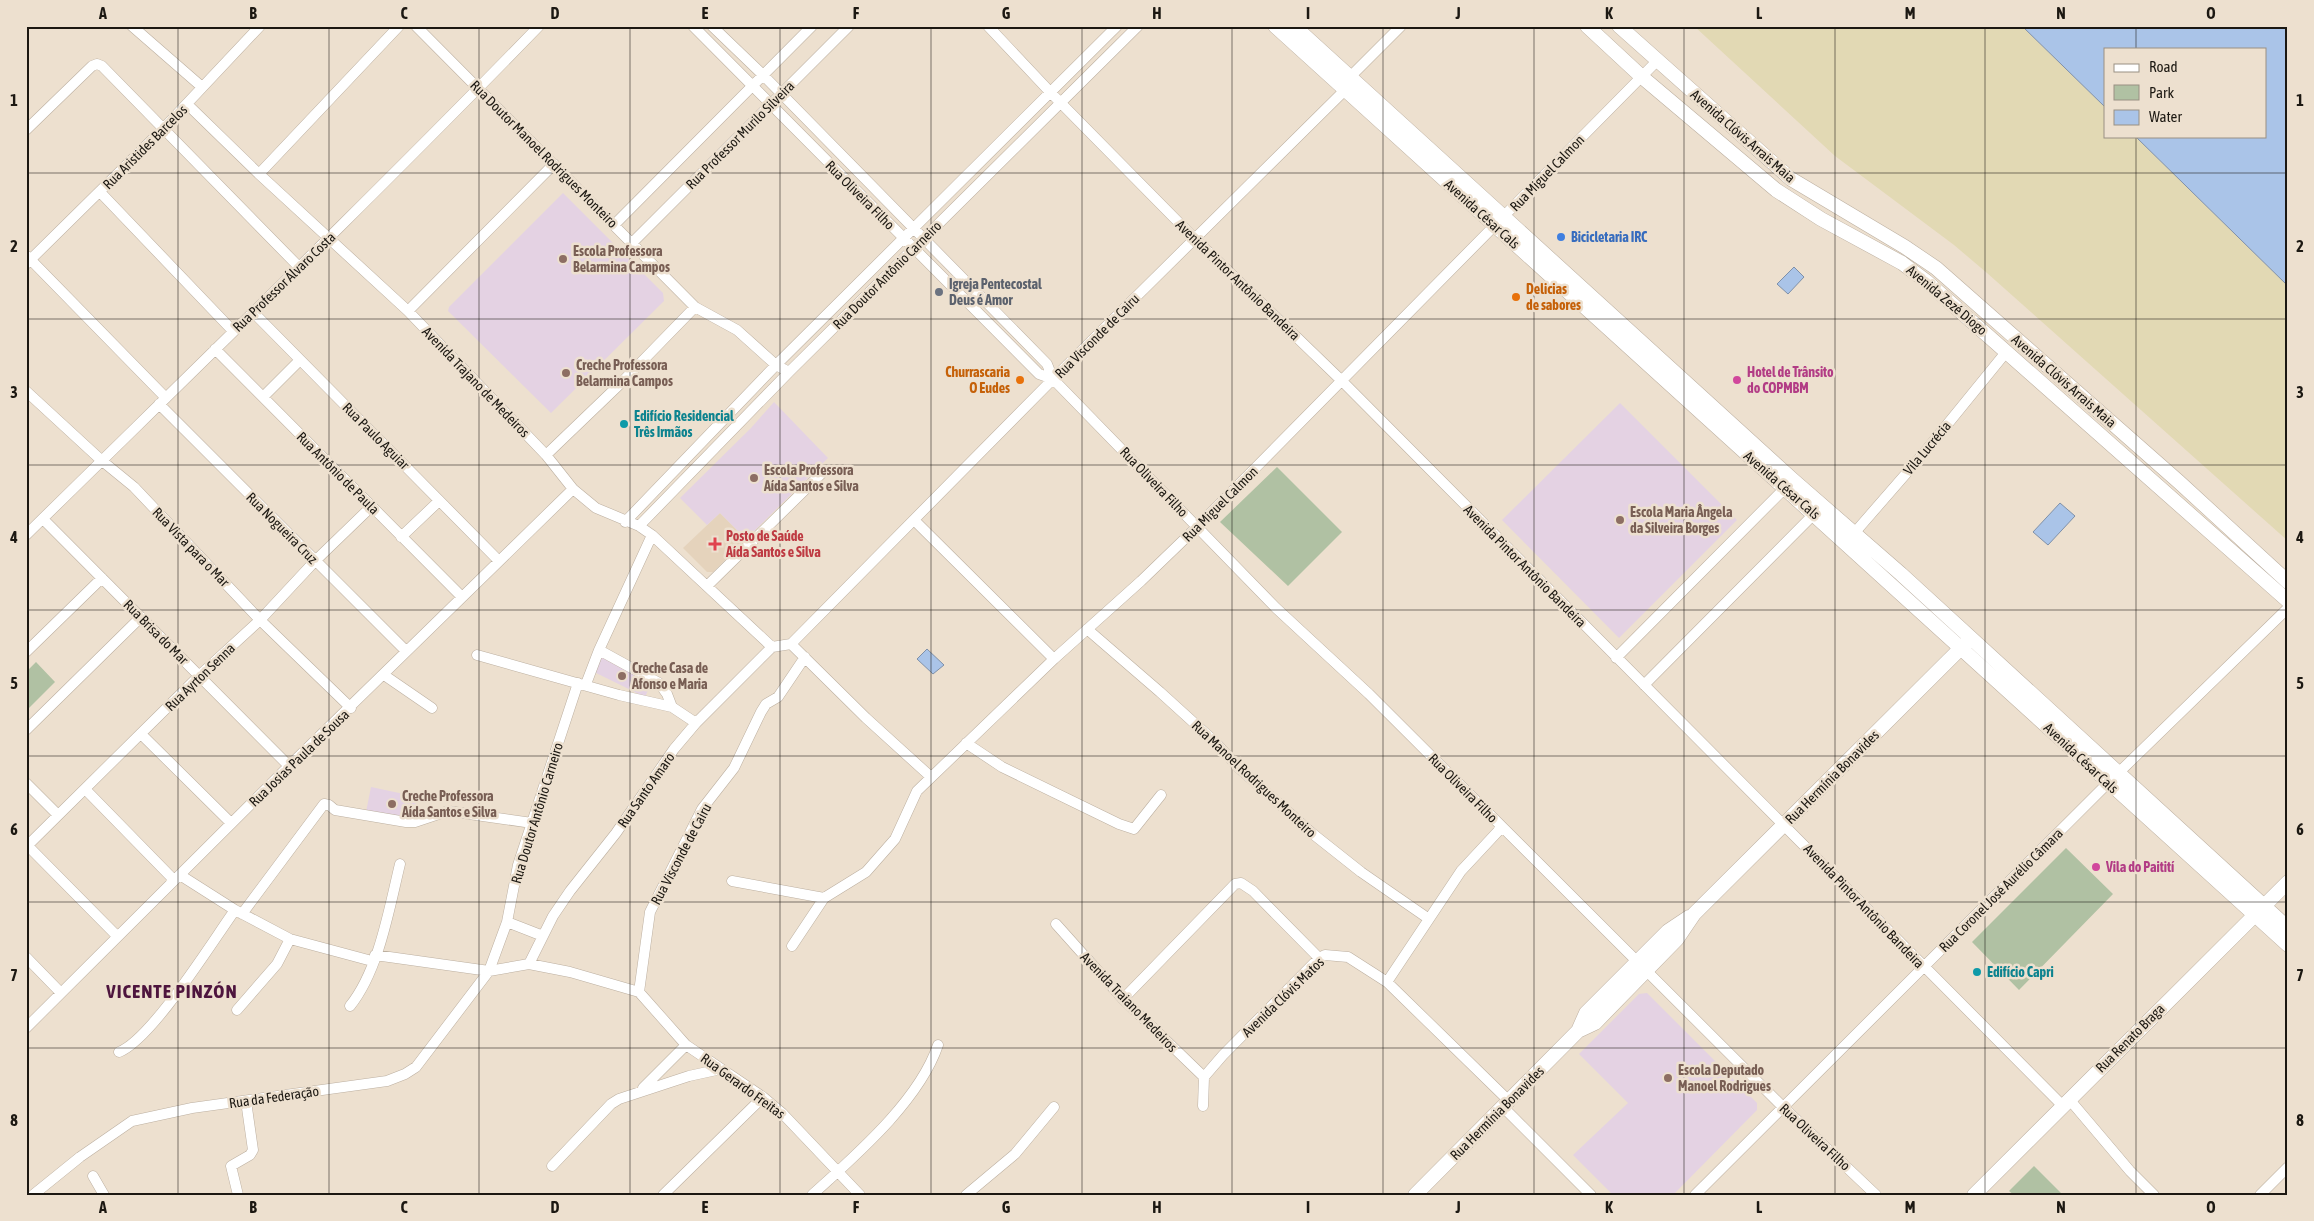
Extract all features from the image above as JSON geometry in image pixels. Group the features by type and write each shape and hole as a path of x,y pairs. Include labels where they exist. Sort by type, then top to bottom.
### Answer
{"main road":[{"name":"Avenida César Cals","path":"1275,26 1348,83"},
{"name":"Avenida César Cals","path":"1294,26 1348,83 2258,910 2288,945"},
{"name":"Avenida Zezé Diogo","path":"1587,26 1642,77 1776,190 1821,219 1913,271 2007,351 2288,600"},
{"name":"Avenida Clóvis Arrais Maia","path":"1619,26 1657,62 1791,179 1905,247 1936,268 2179,482 2288,582"},
{"name":"Rua Hermínia Bonavides","path":"1415,1195 1578,1030 1586,1013 1643,965 1668,931 1694,914 1966,643"},
{"name":"Rua Renato Braga","path":"1974,1195 2288,882"},
{"name":"Avenida César Cals","path":"2258,910 2288,928"}],"street":[{"path":"132,26 202,87"},
{"name":"Rua Aristides Barcelos","path":"28,259 100,192 164,128 260,26"},
{"path":"259,174 399,26"},
{"name":"Rua Doutor Manoel Rodrigues Monteiro","path":"416,26 695,307 737,330 776,365 789,372"},
{"name":"Rua Professor Álvaro Costa","path":"27,533 44,519 101,460 330,238 538,26"},
{"name":"Rua Oliveira Filho","path":"692,26 1039,374 1053,379"},
{"name":"Rua Oliveira Filho","path":"712,26 764,76 1047,364 1053,379 1276,608 1369,694 1643,965 1782,1106 1876,1195"},
{"name":"Rua Professor Murilo Silveira","path":"614,225 812,26"},
{"name":"Rua Professor Murilo Silveira","path":"632,243 849,26"},
{"name":"Avenida Pintor Antônio Bandeira","path":"988,26 1051,94 1195,239 1342,381 1923,967 2066,1102 2154,1195"},
{"name":"Rua Doutor Antônio Carneiro","path":"639,526 789,372 1138,26"},
{"name":"Rua Visconde de Cairu","path":"791,644 1053,379 1195,239 1348,83 1401,26"},
{"path":"1115,29 1122,42"},
{"name":"Rua Doutor Antônio Carneiro","path":"625,522 776,365 1115,29"},
{"name":"Rua Miguel Calmon","path":"792,946 824,898 843,888 871,867 896,839 917,791 1054,659 1141,581 1197,527 1657,62"},
{"path":"26,130 92,66 97,64 102,66 300,267"},
{"name":"Avenida Trajano de Medeiros","path":"187,104 259,174 408,311 546,456 573,489 596,508 625,522 639,526 652,535 708,585 772,647"},
{"path":"408,311 554,164"},
{"path":"100,192 233,331"},
{"name":"Rua Nogueira Cruz","path":"28,259 314,561 406,651"},
{"path":"943,278 953,268"},
{"path":"977,312 986,303"},
{"path":"546,456 695,307"},
{"path":"835,307 845,316"},
{"name":"Rua Paulo Aguiar","path":"253,312 498,560"},
{"path":"798,344 808,354"},
{"name":"Rua Antônio de Paula","path":"215,349 462,597"},
{"name":"Vila Lucrécia","path":"1850,538 1924,453 2007,351"},
{"path":"263,397 300,360"},
{"name":"Rua Vista para o Mar","path":"26,391 101,460 134,487 260,620 351,708"},
{"path":"708,585 821,474"},
{"path":"1616,658 1789,485"},
{"name":"Rua Josias Paula de Sousa","path":"26,1028 231,823 351,708 498,560 573,489"},
{"path":"401,537 439,501"},
{"name":"Rua Ayrton Senna","path":"27,846 200,676 260,620 314,561 372,506"},
{"path":"1644,685 1818,510"},
{"name":"Rua Brisa do Mar","path":"44,519 289,766"},
{"path":"914,520 1054,659"},
{"name":"Rua Doutor Antônio Carneiro","path":"488,971 506,922 518,865 582,684 652,535"},
{"path":"26,652 102,578"},
{"name":"Rua Coronel José Aurélio Câmara","path":"1695,1195 1782,1106 2288,608"},
{"path":"26,730 141,617"},
{"name":"Rua Manoel Rodrigues Monteiro","path":"1087,629 1160,692 1214,741 1240,769 1314,834 1361,872 1429,919"},
{"path":"772,647 791,644 866,718 931,777"},
{"name":"Rua Santo Amaro","path":"529,964 543,936 570,891 616,833 654,777 696,723 772,647"},
{"path":"599,650 659,682 667,694 672,707"},
{"path":"477,655 619,695 672,707 696,723"},
{"name":"Rua Visconde de Cairu","path":"639,992 648,920 671,868 702,809 734,768 766,704 778,697 805,657"},
{"path":"384,675 432,708"},
{"path":"141,734 231,823"},
{"path":"966,743 1002,767 1119,824 1134,829 1161,794"},
{"path":"26,784 58,815"},
{"path":"85,790 177,878 290,939 374,958 488,971 529,964 570,972 639,992"},
{"path":"119,1052 139,1039 168,1004 324,804 329,805 335,810 406,822 415,822 448,811 532,823"},
{"path":"1502,827 1461,871 1387,982 1505,1103 1591,1195"},
{"path":"27,846 118,936"},
{"path":"350,1006 358,995 374,958 400,864"},
{"path":"732,881 824,898"},
{"path":"1123,999 1235,884 1241,883 1253,891 1319,958"},
{"path":"506,922 543,936"},
{"name":"Avenida Traiano Medeiros","path":"1056,924 1123,999 1204,1077"},
{"path":"237,1010 277,964 290,939"},
{"name":"Avenida Clóvis Matos","path":"1204,1077 1223,1055 1325,954 1348,957 1387,982"},
{"path":"26,957 61,993"},
{"name":"Rua da Federação","path":"34,1195 80,1157 132,1121 192,1108 387,1081 405,1074 416,1067 429,1052 488,971"},
{"name":"Rua Gerardo Freitas","path":"639,992 686,1045 764,1097 788,1118 860,1195"},
{"path":"640,1091 686,1045"},
{"path":"812,1195 880,1130 917,1085 932,1062 938,1045"},
{"path":"552,1166 611,1104 640,1091 720,1069"},
{"path":"1203,1106 1204,1077"},
{"path":"663,1195 764,1097"},
{"path":"238,1195 231,1166 236,1161 250,1155 253,1150 246,1101"},
{"path":"966,1195 1015,1154 1054,1108"},
{"path":"2260,1195 2288,1167"},
{"path":"92,1176 104,1195"}],"shaded area":[{"name":"Escola Professora Belarmina Campos","path":"563,193 663,293 664,301 551,413 448,311 449,307"},
{"name":"Escola Professora Aída Santos e Silva","path":"774,402 828,458 746,539 720,513 707,525 680,498 751,428"},
{"name":"Escola Maria Ângela da Silveira Borges","path":"1620,403 1737,520 1619,638 1502,520"},
{"name":"Posto de Saúde Aída Santos e Silva","path":"720,513 746,539 713,572 707,572 683,548"},
{"name":"Creche Casa de Afonso e Maria","path":"600,654 652,681 645,697 592,671"},
{"name":"Creche Professora Aída Santos e Silva","path":"371,787 418,797 413,821 366,812"},
{"name":"Escola Deputado Manoel Rodrigues","path":"1647,993 1757,1103 1757,1110 1673,1195 1613,1195 1573,1155 1628,1103 1579,1054 1639,994"}],"green space":[{"path":"1277,467 1342,532 1288,586 1220,522"},
{"path":"36,662 55,682 26,711 26,672"},
{"path":"2066,848 2113,894 2019,990 1972,942"},
{"path":"2034,1166 2063,1195 2014,1195 2009,1191"}],"sand":[{"path":"1694,26 2022,26 2104,106 2104,138 2137,138 2288,286 2288,541 1987,273 1954,245 1835,156"}],"water":[{"path":"2022,26 2288,26 2288,286 2137,138 2266,138 2266,48 2104,48 2104,106"},
{"path":"1794,267 1804,277 1788,294 1777,284"},
{"path":"2060,503 2075,516 2048,545 2033,532"},
{"path":"927,649 944,665 933,674 917,659"}],"place":[{"name":"Bicicletaria IRC","path":"1561,237"},
{"name":"Escola Professora Belarmina Campos","path":"563,259"},
{"name":"Igreja Pentecostal Deus é Amor","path":"939,292"},
{"name":"Delicias de sabores","path":"1516,297"},
{"name":"Creche Professora Belarmina Campos","path":"566,373"},
{"name":"Churrascaria O Eudes","path":"1020,380"},
{"name":"Hotel de Trânsito do COPMBM","path":"1737,380"},
{"name":"Edifício Residencial Três Irmãos","path":"624,424"},
{"name":"Escola Professora Aída Santos e Silva","path":"754,478"},
{"name":"Escola Maria Ângela da Silveira Borges","path":"1620,520"},
{"name":"Posto de Saúde Aída Santos e Silva","path":"715,544"},
{"name":"Creche Casa de Afonso e Maria","path":"622,676"},
{"name":"Creche Professora Aída Santos e Silva","path":"392,804"},
{"name":"Vila do Paitití","path":"2096,867"},
{"name":"Edifício Capri","path":"1977,972"},
{"name":"Escola Deputado Manoel Rodrigues","path":"1668,1078"}],"district":[{"name":"VICENTE PINZÓN","path":"172,991"}]}
